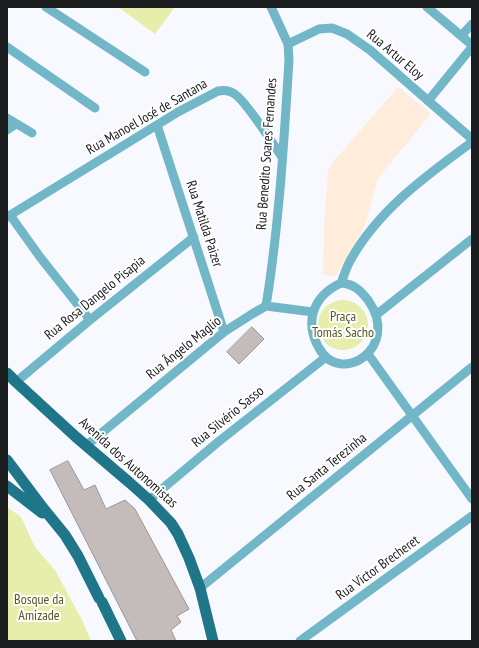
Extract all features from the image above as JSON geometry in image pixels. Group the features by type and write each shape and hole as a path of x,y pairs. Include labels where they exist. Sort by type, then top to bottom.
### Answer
{"main road":[{"name":"Avenida dos Autonomistas","path":"7,373 11,380 149,500 175,528 189,558 200,588 213,641"},
{"path":"7,460 65,535 78,556 121,641"},
{"path":"7,486 54,522"}],"street":[{"path":"46,7 145,72"},
{"name":"Rua Benedito Soares Fernandes","path":"266,306 272,268 288,68 288,44 271,7"},
{"path":"427,7 472,46 428,101"},
{"path":"461,36 472,24"},
{"name":"Rua Artur Eloy","path":"288,44 319,29 332,28 347,34 370,50 472,141"},
{"path":"7,47 95,108"},
{"name":"Rua Manoel José de Santana","path":"8,216 178,112 218,91 230,91 235,93 251,112 282,157"},
{"path":"7,118 32,133"},
{"path":"7,130 16,124"},
{"name":"Rua Matilda Paizer","path":"157,125 224,332"},
{"path":"341,283 350,262 362,241 387,212 418,182 472,141"},
{"path":"8,216 90,320"},
{"name":"Rua Rosa Dangelo Pisapia","path":"11,380 90,320 194,237"},
{"path":"376,315 472,238"},
{"path":"341,283 354,286 361,291 369,301 376,315 378,328 376,340 368,354 360,360 348,363 334,362 320,351 313,336 312,326 313,312 319,300 334,286 341,283"},
{"path":"266,306 313,312"},
{"name":"Rua Ângelo Maglio","path":"87,445 224,332 266,306"},
{"path":"368,354 472,499"},
{"name":"Rua Silvério Sasso","path":"149,500 229,433 326,357"},
{"name":"Rua Santa Terezinha","path":"200,588 472,367"},
{"name":"Rua Victor Brecheret","path":"300,641 472,516"}],"shaded area":[{"path":"398,87 431,114 378,178 364,228 335,277 323,274 324,228 328,171 334,161"}],"green space":[{"path":"118,7 175,7 155,34"},
{"name":"Praça Tomás Sacho","path":"343,300 357,304 364,311 368,325 364,339 357,346 343,350 329,346 322,339 318,325 322,311 329,304"},
{"name":"Bosque da Amizade","path":"7,507 21,517 35,547 55,570 82,620 91,641 7,641"}],"building":[{"path":"252,327 264,339 239,364 227,352"},
{"path":"68,461 84,490 95,485 106,509 125,500 135,509 189,609 177,616 181,622 171,630 176,641 137,641 50,470"}]}
